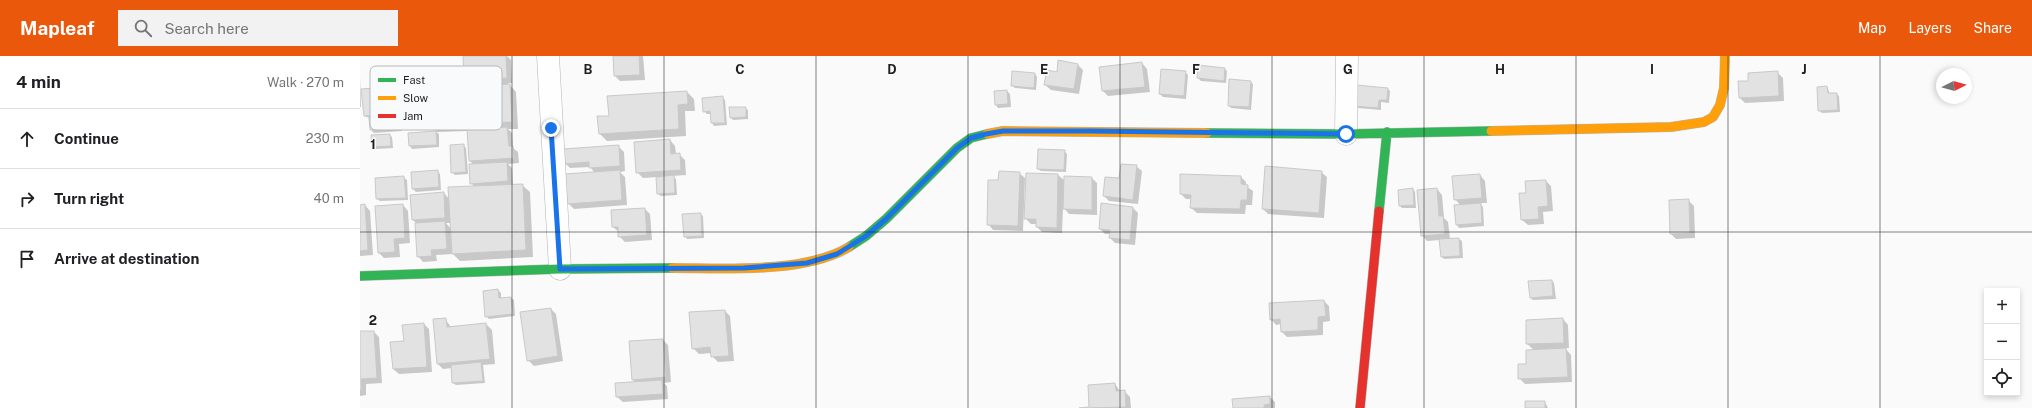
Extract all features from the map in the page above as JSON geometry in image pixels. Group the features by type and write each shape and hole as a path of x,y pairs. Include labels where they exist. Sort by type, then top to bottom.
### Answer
{"street":[{"path":"548,56 560,269"},
{"path":"1346,134 1347,56"},
{"path":"360,276 560,269 744,268 807,263 837,254 866,236 886,219 957,148 971,138 1003,131 1346,134 1387,132 1670,128 1698,123 1713,117 1721,102 1725,56"},
{"path":"1360,408 1387,132"}],"building":[{"path":"463,56 506,56 507,78 502,78 502,66 463,66"},
{"path":"613,56 639,56 640,75 614,76"},
{"path":"1058,60 1078,64 1074,89 1044,85 1047,70 1057,72"},
{"path":"1142,62 1145,87 1102,91 1099,67"},
{"path":"1198,65 1225,68 1224,81 1197,78"},
{"path":"1161,69 1186,71 1184,96 1159,94"},
{"path":"1012,71 1035,73 1034,88 1011,86"},
{"path":"1778,71 1779,96 1739,98 1738,81 1748,81 1748,73"},
{"path":"1229,79 1251,81 1249,107 1228,106"},
{"path":"502,84 510,84 512,122 502,122"},
{"path":"1356,85 1388,88 1387,100 1379,100 1378,108 1354,106"},
{"path":"1827,86 1828,93 1837,93 1838,110 1818,111 1817,87"},
{"path":"370,88 370,116 364,116 361,89"},
{"path":"1007,90 1008,104 995,105 994,91"},
{"path":"687,91 688,104 678,105 679,129 599,134 597,116 609,116 607,96"},
{"path":"723,96 725,123 711,123 710,111 703,112 702,98"},
{"path":"729,107 746,107 746,117 730,118"},
{"path":"502,127 507,127 509,146 513,146 514,158 469,161 467,130 502,130"},
{"path":"436,131 437,145 409,146 408,133"},
{"path":"390,134 391,146 372,147 371,135"},
{"path":"670,139 671,154 680,153 681,170 636,173 634,142"},
{"path":"464,144 466,172 451,173 450,145"},
{"path":"619,145 620,166 589,168 589,162 564,164 563,149"},
{"path":"1038,149 1065,150 1064,170 1037,169"},
{"path":"507,162 508,181 470,184 469,164"},
{"path":"1121,164 1137,165 1133,200 1103,196 1105,177 1119,178"},
{"path":"1265,166 1322,171 1319,213 1262,209"},
{"path":"438,170 439,187 412,189 411,172"},
{"path":"620,170 622,200 567,204 565,174"},
{"path":"999,171 1020,172 1018,226 987,225 988,180 998,180"},
{"path":"1026,173 1058,174 1057,228 1036,227 1036,219 1024,219"},
{"path":"1180,174 1241,176 1241,184 1248,185 1247,200 1241,200 1240,209 1190,208 1191,195 1180,194"},
{"path":"1480,174 1482,198 1454,200 1452,176"},
{"path":"674,175 675,193 657,194 656,177"},
{"path":"404,176 406,198 376,199 375,178"},
{"path":"1064,176 1092,177 1092,210 1063,209"},
{"path":"1546,180 1548,206 1538,207 1539,219 1521,220 1519,193 1526,193 1525,181"},
{"path":"523,184 526,250 452,254 448,187"},
{"path":"1413,188 1414,205 1399,206 1398,190"},
{"path":"1437,188 1439,216 1443,216 1445,234 1421,236 1417,190"},
{"path":"444,192 445,218 412,220 410,195"},
{"path":"1689,199 1690,233 1670,234 1669,200"},
{"path":"1101,203 1133,207 1130,240 1109,238 1110,230 1099,229"},
{"path":"1481,203 1482,223 1456,225 1454,205"},
{"path":"365,204 368,250 360,251 360,205"},
{"path":"403,204 405,238 394,239 395,252 378,253 375,206"},
{"path":"645,208 647,235 618,237 618,227 612,227 611,210"},
{"path":"701,213 702,236 684,237 682,214"},
{"path":"445,221 447,249 431,250 432,256 417,257 415,223"},
{"path":"1459,238 1460,256 1441,257 1439,239"},
{"path":"1552,280 1553,296 1530,298 1528,281"},
{"path":"498,289 499,298 511,297 513,314 485,317 483,291"},
{"path":"1324,300 1326,316 1318,317 1318,330 1281,332 1280,319 1270,320 1269,303"},
{"path":"551,308 558,356 527,361 520,312"},
{"path":"725,310 729,356 711,357 710,347 692,349 689,312"},
{"path":"446,318 447,327 486,323 490,359 437,364 433,319"},
{"path":"1563,318 1564,343 1526,344 1526,320"},
{"path":"424,323 427,367 393,369 390,342 404,341 402,325"},
{"path":"360,331 374,331 377,378 361,379 362,390 360,390"},
{"path":"663,339 666,377 632,380 629,341"},
{"path":"1566,348 1568,377 1518,379 1518,364 1526,364 1526,350"},
{"path":"481,362 483,381 452,383 451,365"},
{"path":"662,380 663,394 616,397 615,383"},
{"path":"1115,383 1116,391 1125,390 1126,407 1079,408 1089,407 1088,385"},
{"path":"1270,396 1270,404 1264,405 1264,408 1233,408 1232,399"},
{"path":"1525,401 1545,401 1545,408 1525,408"}],"traffic: fast":[{"path":"1207,133 1346,134 1491,131"},
{"path":"1379,211 1387,132"},
{"path":"849,247 866,236 886,219 957,148 971,138 987,134"},
{"path":"360,276 560,269 672,268"}],"traffic: slow":[{"path":"1491,131 1671,127 1704,122 1713,117 1720,105 1724,88 1725,56"},
{"path":"987,134 1003,131 1207,133"},
{"path":"672,268 763,268 787,266 831,256 849,247"}],"traffic: jam":[{"path":"1360,408 1379,211"}],"route":[{"path":"551,128 560,269 744,268 807,263 837,254 866,236 886,219 957,148 971,138 1003,131 1346,134"}]}
